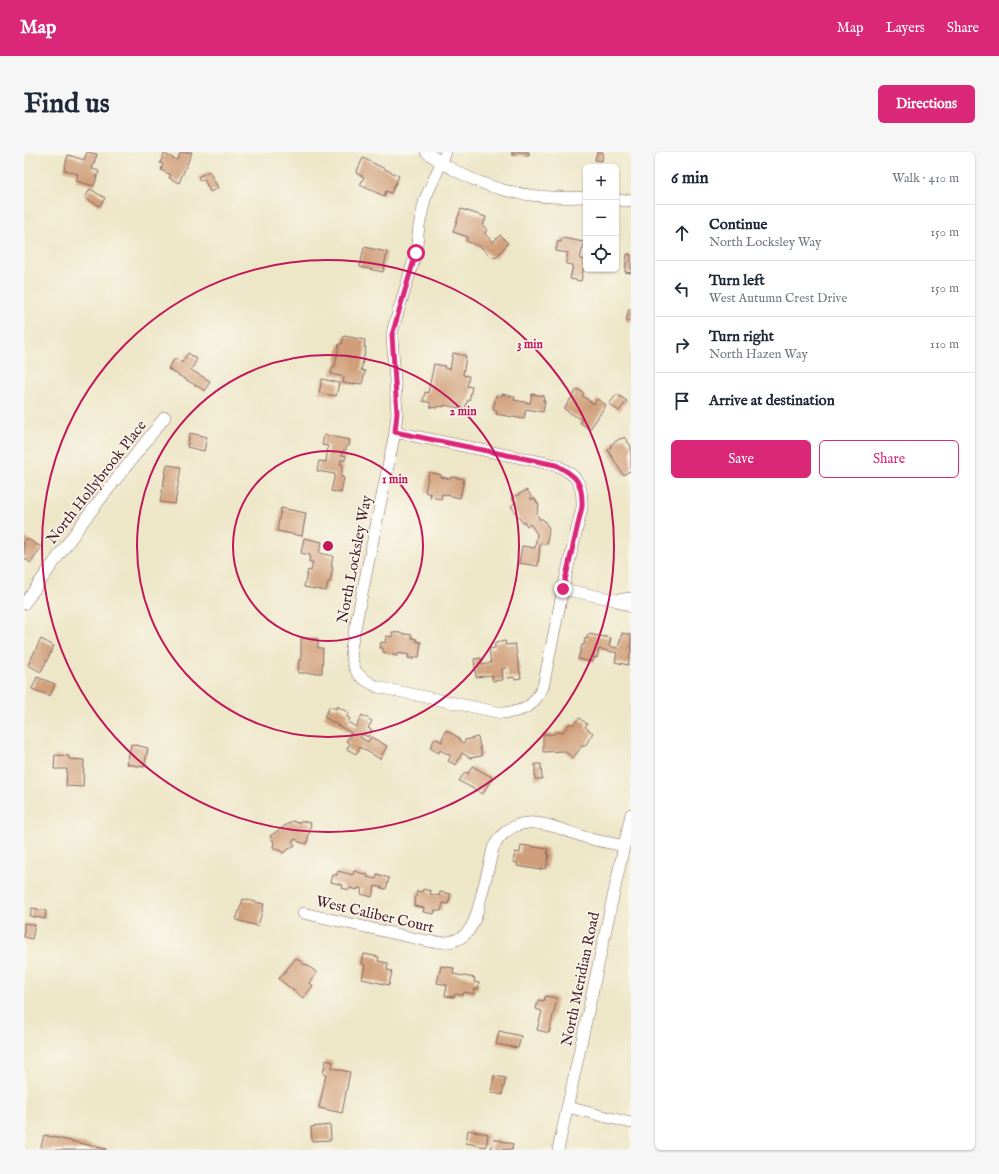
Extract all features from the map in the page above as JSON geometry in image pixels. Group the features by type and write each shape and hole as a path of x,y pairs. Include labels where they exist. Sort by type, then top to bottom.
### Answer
{"street":[{"path":"426,152 441,163 482,184 518,194 552,198 583,197"},
{"name":"North Locksley Way","path":"446,152 425,199 419,226 416,253 393,329 392,335 397,413 395,432 351,648 355,670 364,680 378,687 502,713 515,712 528,708 537,698 543,687 563,589"},
{"path":"619,200 631,200"},
{"name":"North Hollybrook Place","path":"24,604 85,519 165,417"},
{"path":"395,432 556,465 568,471 578,480 583,494 582,507 563,589 615,600 631,607"},
{"path":"615,600 631,598"},
{"name":"North Meridian Road","path":"558,1150 631,814"},
{"name":"West Caliber Court","path":"303,913 427,942 441,944 449,943 463,937 471,930 477,917 493,848 498,838 517,824 528,822 544,824 592,840 624,846"},
{"path":"567,1107 631,1123"}],"building":[{"path":"87,152 97,154 92,169 99,171 94,186 76,181 78,174 64,170 68,155 84,160"},
{"path":"181,152 192,152 179,183 169,178 171,175 161,170 163,164 160,163 164,154 177,160"},
{"path":"512,152 529,152 529,156 512,155"},
{"path":"597,152 603,152 602,161 595,160"},
{"path":"363,158 399,176 391,193 386,191 384,196 360,185 364,177 356,173"},
{"path":"209,171 218,188 210,192 204,179 200,181 198,177"},
{"path":"90,189 105,198 100,206 85,198"},
{"path":"461,209 486,217 483,226 487,229 485,234 493,242 500,235 508,243 496,258 490,256 481,247 466,241 468,237 453,232"},
{"path":"562,238 583,242 580,259 583,260 581,281 570,279 573,265 566,264 568,253 556,251 558,241 561,242"},
{"path":"364,247 387,252 383,272 360,267"},
{"path":"627,254 631,255 631,273 625,272"},
{"path":"629,309 631,309 631,322 626,321"},
{"path":"344,336 365,340 364,347 366,347 361,370 365,371 362,384 354,383 354,385 343,383 344,377 331,374 333,366 335,367 339,344 342,344"},
{"path":"188,353 197,359 191,370 210,381 205,391 168,369 175,358 182,363"},
{"path":"453,353 466,356 463,375 469,376 467,386 472,387 469,401 467,401 465,409 444,405 444,407 438,406 437,408 430,407 431,403 423,401 425,392 428,393 434,364 445,366 444,368 450,369"},
{"path":"322,379 339,383 336,396 319,393"},
{"path":"577,389 584,393 582,396 594,404 597,399 606,405 590,429 580,423 582,420 564,409"},
{"path":"502,394 515,397 514,400 530,403 532,394 544,396 543,401 545,401 543,412 526,409 524,419 496,414 497,411 493,410 496,395 502,396"},
{"path":"617,394 627,401 619,411 609,404"},
{"path":"190,433 207,437 204,451 187,447"},
{"path":"324,435 350,440 349,446 346,446 346,450 343,450 342,455 346,456 345,460 341,460 340,464 343,465 341,477 344,478 341,493 331,491 335,474 317,471 319,461 326,462 328,446 322,445"},
{"path":"624,437 631,446 631,472 630,471 623,475 608,450 611,447 610,445"},
{"path":"167,465 181,467 175,504 160,502"},
{"path":"429,472 451,479 451,477 464,479 460,498 442,494 441,499 430,497 431,494 425,492"},
{"path":"527,490 531,496 531,500 534,498 539,505 537,513 539,519 543,519 549,528 547,544 540,543 538,566 519,563 522,546 535,548 537,534 530,524 527,526 524,522 522,522 511,506 515,503 511,498"},
{"path":"281,508 306,513 302,536 277,531"},
{"path":"26,538 41,547 31,563 24,558 24,541"},
{"path":"304,538 322,542 319,553 333,556 331,567 333,567 330,582 328,582 326,591 304,587 308,570 311,571 313,562 309,562 310,555 301,553"},
{"path":"392,632 412,635 412,638 421,642 419,657 415,657 414,659 408,658 409,655 398,653 397,656 383,652 383,648 380,648 381,642 385,643 386,636 392,637"},
{"path":"622,633 631,635 631,650 628,665 615,662 617,653 599,649 597,658 594,657 593,662 578,659 582,645 584,645 585,638 587,639 588,634 611,638 609,646 618,648"},
{"path":"301,638 318,639 318,648 323,648 322,673 298,673 299,660 301,660"},
{"path":"41,639 54,646 41,672 28,665"},
{"path":"505,641 506,645 515,644 521,678 508,678 506,668 502,669 503,680 493,681 492,675 476,677 474,659 481,658 482,665 491,663 489,649 495,648 495,643"},
{"path":"37,677 55,684 50,696 32,689"},
{"path":"330,706 336,709 337,706 349,713 347,717 350,719 348,722 356,727 362,715 372,721 368,728 372,730 368,737 362,734 360,737 368,742 371,737 387,746 380,759 360,747 356,754 347,749 350,743 346,741 351,733 324,717"},
{"path":"579,718 587,724 585,727 593,733 585,746 582,746 573,758 564,751 543,752 543,734 563,732 569,724 574,724"},
{"path":"446,730 464,743 465,740 478,737 482,756 470,758 462,753 456,765 448,761 451,756 440,750 439,753 430,748 435,738 442,742"},
{"path":"131,744 148,748 144,767 127,764"},
{"path":"55,755 69,756 69,759 84,760 83,787 66,786 67,769 54,769"},
{"path":"535,764 541,764 542,779 535,779"},
{"path":"472,766 492,777 483,794 459,781 465,772 468,774"},
{"path":"292,821 298,823 301,821 311,823 307,844 299,842 296,839 292,841 295,845 283,853 273,847 274,842 270,836"},
{"path":"521,845 548,849 547,854 549,854 546,869 541,868 541,870 517,866 518,863 513,862 515,852 520,853"},
{"path":"338,871 353,875 354,871 376,879 377,874 389,878 386,889 375,886 372,897 361,894 362,889 358,888 357,890 350,888 349,890 342,888 343,885 331,882 333,875 337,875"},
{"path":"423,889 431,891 430,894 439,896 440,892 451,894 448,904 443,903 441,911 435,910 434,914 423,912 424,908 414,906 417,891 422,892"},
{"path":"243,899 264,904 258,926 236,920"},
{"path":"32,908 46,911 45,919 30,916"},
{"path":"24,923 35,925 32,939 24,937"},
{"path":"364,954 379,957 378,961 388,963 387,970 392,971 389,985 362,979 365,965 362,964"},
{"path":"296,958 317,973 309,983 313,986 303,998 279,979"},
{"path":"441,966 454,968 453,974 475,978 474,982 479,983 478,989 475,989 474,994 464,992 463,995 455,994 454,997 445,996 447,985 437,983"},
{"path":"545,996 557,998 549,1033 537,1030 542,1011 536,1009 538,1000 544,1001"},
{"path":"499,1031 521,1036 518,1048 496,1044"},
{"path":"326,1060 333,1062 332,1068 350,1072 342,1113 319,1108 326,1074 323,1074"},
{"path":"494,1076 506,1078 502,1095 491,1092"},
{"path":"330,1125 331,1140 312,1141 311,1127"},
{"path":"468,1130 488,1134 486,1147 466,1143"},
{"path":"44,1135 106,1149 106,1150 40,1150"},
{"path":"494,1139 513,1144 512,1150 491,1149"}],"route":[{"path":"416,253 392,335 397,413 395,432 556,465 568,471 578,480 583,494 582,507 563,589"}]}
